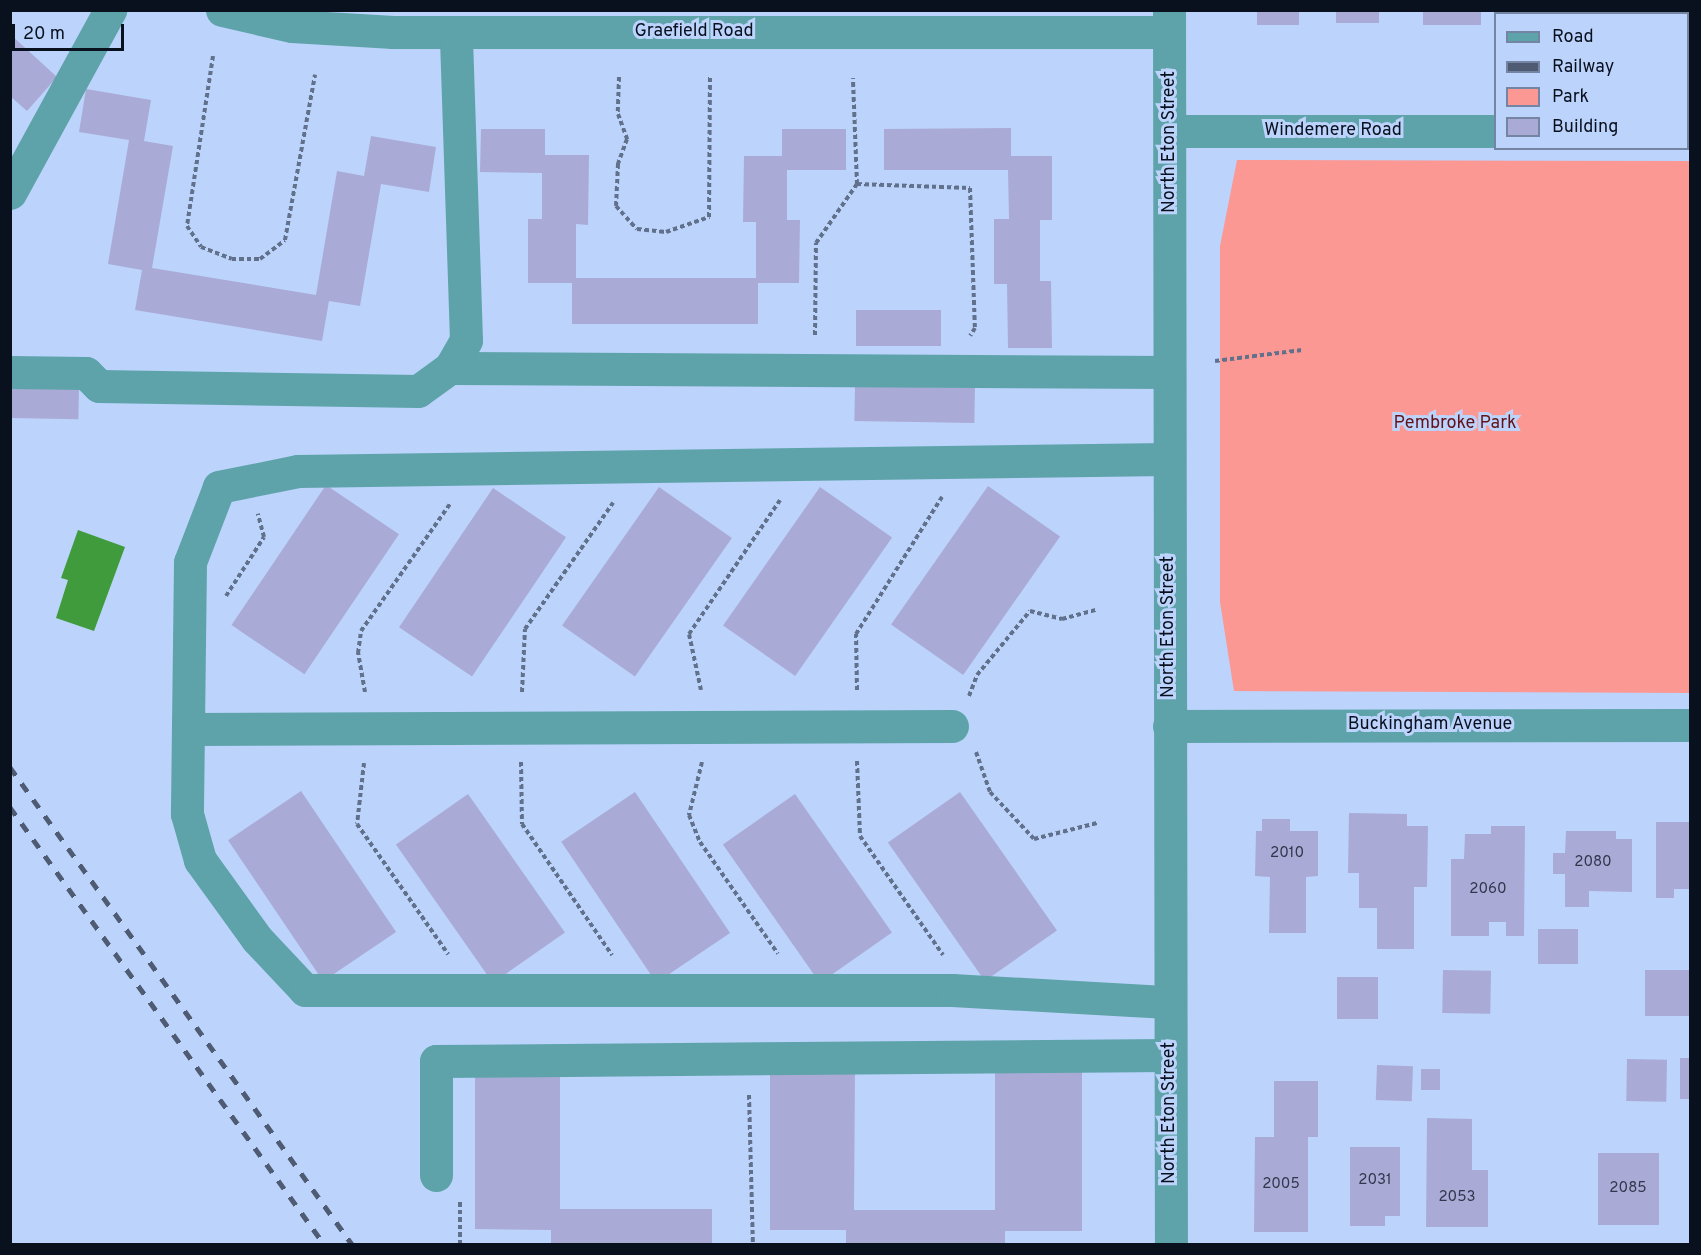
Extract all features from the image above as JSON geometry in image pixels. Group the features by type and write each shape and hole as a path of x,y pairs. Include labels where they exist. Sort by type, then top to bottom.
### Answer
{"street":[{"path":"10,193 110,10"},
{"name":"Graefield Road","path":"222,10 456,32 1169,21"},
{"name":"North Eton Street","path":"1169,21 1171,1245"},
{"path":"10,372 86,373 99,386 418,391 450,368 466,340 456,32"},
{"name":"Windemere Road","path":"1170,131 1494,131"},
{"path":"450,368 1169,372"},
{"path":"1168,459 298,471 219,487 190,562 187,814 200,860 257,939 305,990 952,990 1169,1002"},
{"name":"Buckingham Avenue","path":"1169,726 1690,725"},
{"path":"188,729 952,726"},
{"path":"436,1175 436,1061 1169,1055"}],"path":[{"path":"213,56 187,218 201,247 232,260 260,259 285,240 315,75"},
{"path":"619,77 618,114 627,139 618,164 616,206 638,229 666,232 709,217 710,77"},
{"path":"815,370 816,243 856,184 853,78"},
{"path":"856,184 970,188 975,328 948,371"},
{"path":"1215,361 1302,350"},
{"path":"1096,610 1062,619 1030,611 977,675 952,726 982,757 990,792 1034,838 1097,823"},
{"path":"749,1058 753,1245"}],"green space":[{"name":"Pembroke Park","path":"1237,160 1690,161 1690,693 1234,691 1220,602 1220,246"}],"shaded area":[{"path":"78,530 125,547 94,631 56,618 68,580 61,578"}],"building":[{"path":"1257,10 1299,10 1299,25 1257,25"},
{"path":"1336,10 1379,10 1379,23 1336,23"},
{"path":"1423,10 1481,10 1481,25 1423,25"},
{"path":"1507,10 1553,10 1553,12 1507,12"},
{"path":"1595,10 1655,10 1655,12 1595,12"},
{"path":"10,34 57,77 27,111 10,96"},
{"path":"86,89 151,100 144,141 173,146 152,268 316,295 337,171 364,176 371,136 436,147 429,192 381,184 360,306 329,301 322,341 135,310 142,270 108,264 129,140 79,132"},
{"path":"1011,128 1011,156 1052,156 1052,220 1040,220 1040,281 1051,281 1052,348 1008,348 1007,284 994,284 994,219 1009,219 1008,170 884,170 884,129"},
{"path":"481,129 545,129 545,155 589,155 588,225 576,224 576,278 756,278 756,222 743,222 744,156 782,156 782,129 846,129 846,170 787,170 787,220 800,220 799,283 758,283 758,324 572,324 572,283 528,283 528,219 542,219 542,173 480,172"},
{"path":"856,310 941,310 941,346 856,346"},
{"path":"10,386 79,387 78,419 10,418"},
{"path":"855,386 975,388 974,423 854,421"},
{"path":"326,485 399,534 304,674 231,625"},
{"path":"988,486 1060,536 963,675 891,624"},
{"path":"659,487 732,538 635,676 562,625"},
{"path":"820,487 892,537 795,676 723,625"},
{"path":"493,488 566,537 472,676 399,627"},
{"path":"301,791 396,932 323,981 228,840"},
{"path":"635,792 730,933 656,983 561,842"},
{"path":"960,792 1057,930 985,981 888,842"},
{"path":"468,794 565,932 493,983 396,844"},
{"path":"795,794 892,932 820,983 723,844"},
{"path":"1349,813 1407,814 1407,826 1428,826 1427,887 1414,887 1414,949 1377,949 1377,908 1359,908 1359,873 1348,873"},
{"path":"1262,819 1290,819 1290,831 1318,831 1318,876 1306,877 1306,933 1269,933 1270,877 1255,876 1256,831 1262,831"},
{"path":"1656,822 1690,822 1690,889 1674,889 1674,898 1656,898"},
{"path":"1491,826 1525,826 1524,936 1506,936 1506,922 1489,922 1489,936 1451,936 1451,859 1464,859 1465,834 1491,834"},
{"path":"1566,831 1616,831 1616,839 1632,839 1632,892 1589,891 1589,907 1565,907 1565,874 1553,874 1553,853 1565,853"},
{"path":"1538,929 1578,929 1578,964 1538,964"},
{"path":"1443,970 1491,971 1490,1014 1442,1013"},
{"path":"1645,970 1690,970 1690,1016 1645,1016"},
{"path":"1337,977 1378,977 1378,1019 1337,1019"},
{"path":"1680,1058 1690,1058 1690,1099 1680,1099"},
{"path":"1627,1059 1667,1060 1666,1102 1626,1101"},
{"path":"1377,1065 1413,1066 1412,1101 1376,1100"},
{"path":"995,1068 1082,1068 1082,1231 1005,1231 1005,1244 846,1244 846,1230 770,1230 770,1071 855,1070 854,1210 995,1210"},
{"path":"475,1069 560,1069 560,1209 712,1209 712,1244 551,1244 551,1230 475,1229"},
{"path":"1421,1069 1440,1069 1440,1090 1421,1090"},
{"path":"1274,1081 1318,1081 1318,1137 1308,1137 1308,1232 1254,1232 1255,1137 1274,1137"},
{"path":"1427,1118 1472,1119 1472,1170 1488,1170 1488,1227 1426,1227"},
{"path":"1350,1147 1400,1147 1400,1216 1385,1216 1385,1226 1350,1226"},
{"path":"1598,1153 1659,1153 1659,1225 1598,1225"}],"railway":[{"path":"10,767 352,1244"},
{"path":"10,807 324,1244"}]}
